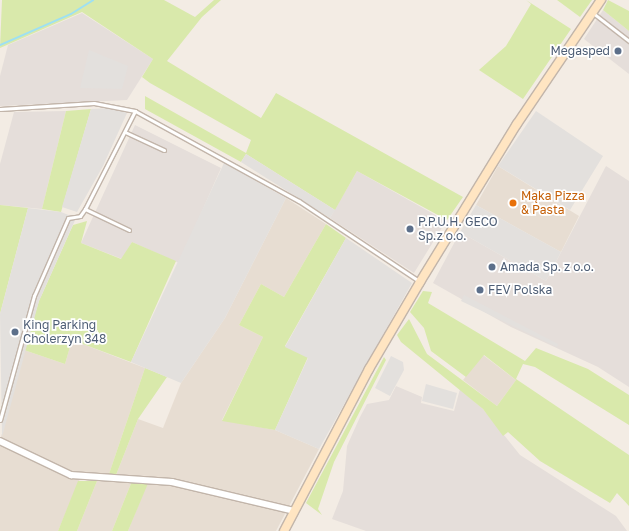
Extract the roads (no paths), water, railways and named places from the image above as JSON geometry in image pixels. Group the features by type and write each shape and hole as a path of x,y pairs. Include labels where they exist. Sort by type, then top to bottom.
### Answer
{"main road":[{"path":"284,531 420,282 517,124 601,0"}],"street":[{"path":"0,441 71,475 172,482 295,511"}],"lane":[{"path":"593,13 629,41"},
{"path":"0,109 94,103 135,110 299,201 420,282"},
{"path":"0,420 34,296 68,218 80,216 85,209 135,110"},
{"path":"125,132 164,150"},
{"path":"85,209 129,230"}],"waterway":[{"path":"0,45 71,14 93,0"}],"place":[{"name":"Megasped","path":"618,51"},
{"name":"Mąka Pizza & Pasta","path":"513,203"},
{"name":"P.P.U.H. GECO Sp.z o.o.","path":"410,229"},
{"name":"Amada Sp. z o.o.","path":"492,267"},
{"name":"FEV Polska","path":"480,290"},
{"name":"King Parking Cholerzyn 348","path":"15,332"}]}
